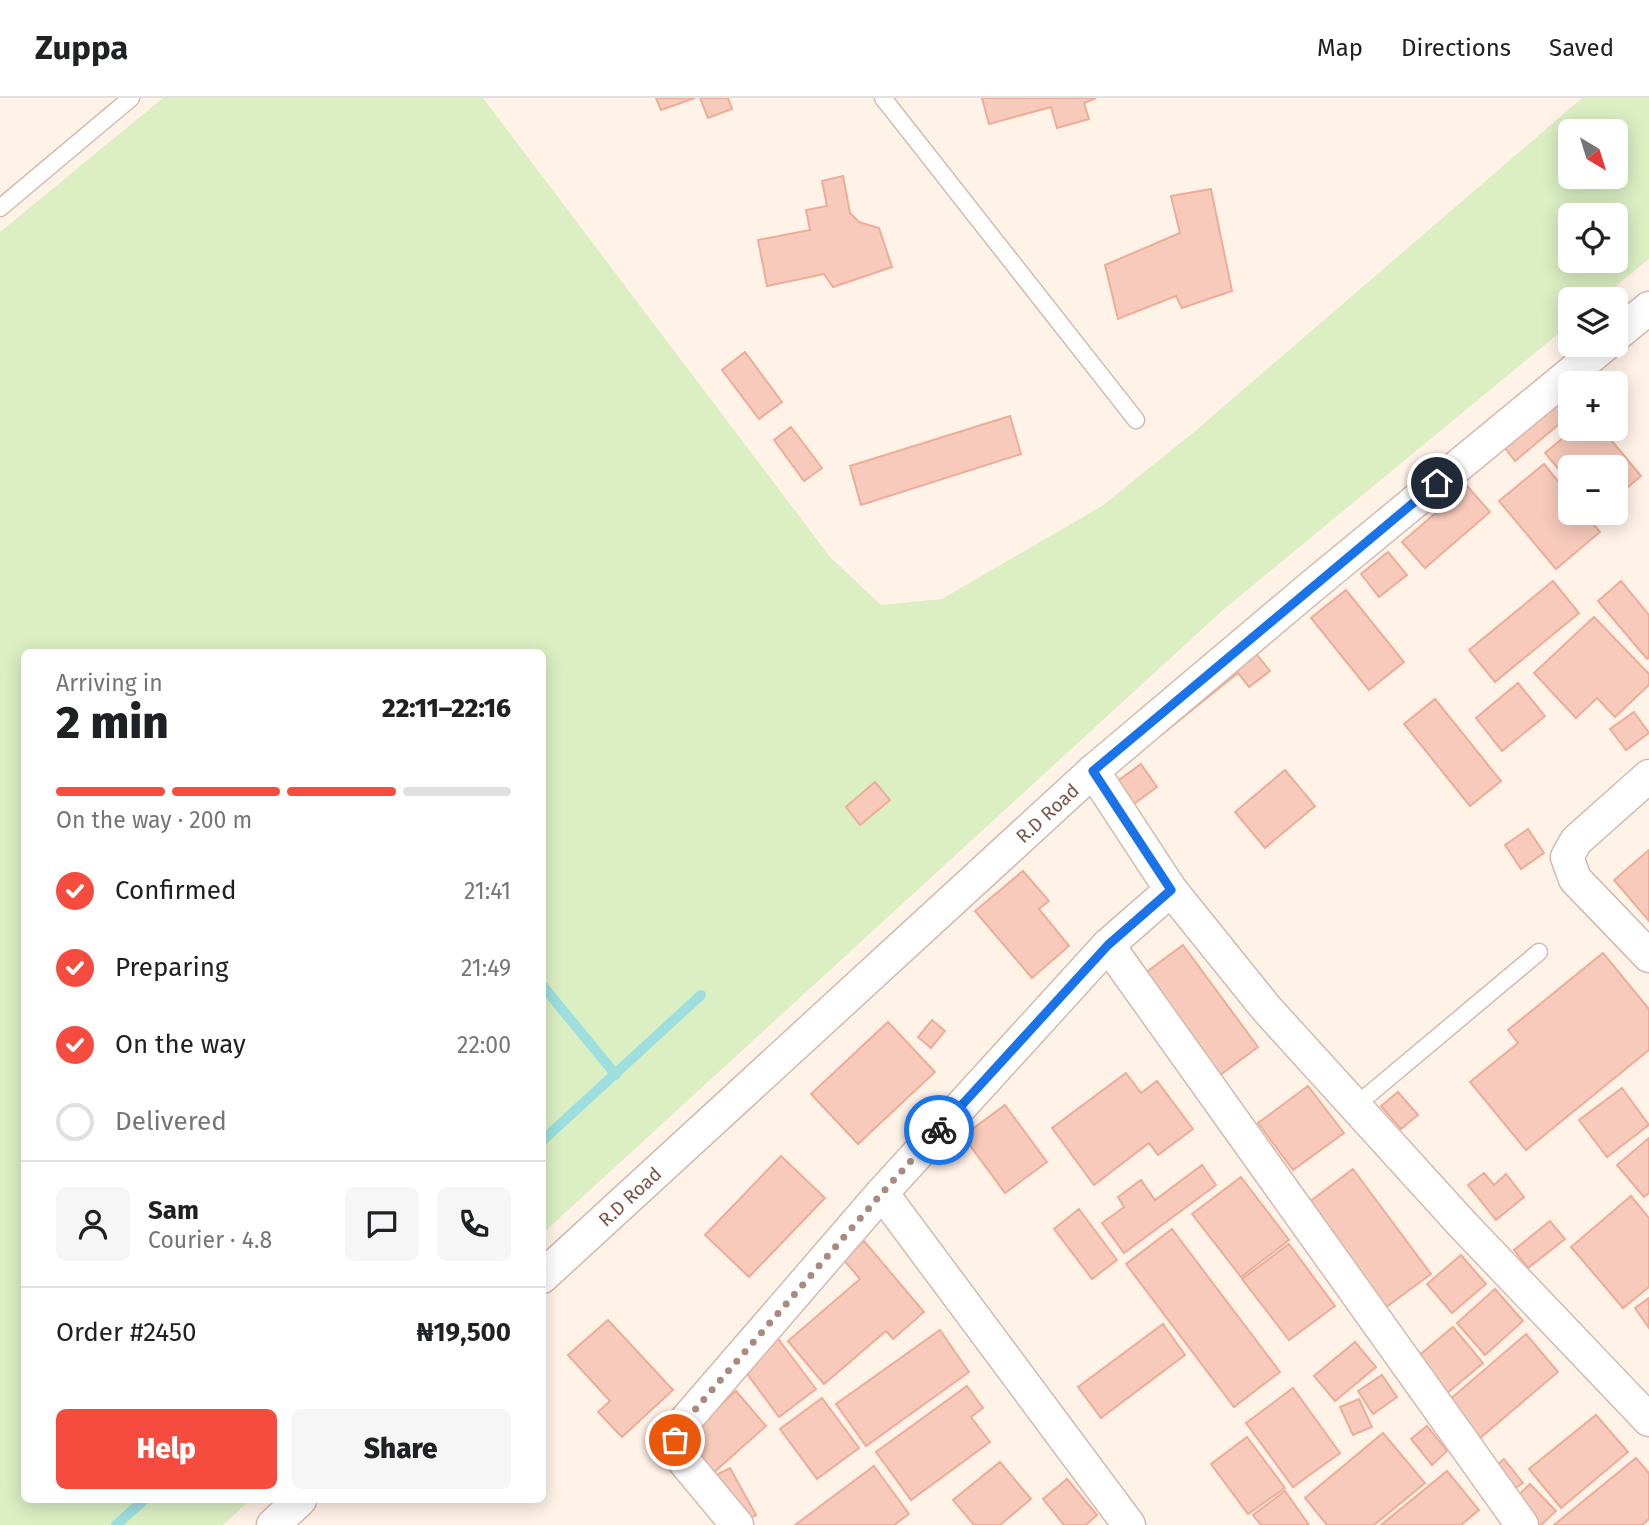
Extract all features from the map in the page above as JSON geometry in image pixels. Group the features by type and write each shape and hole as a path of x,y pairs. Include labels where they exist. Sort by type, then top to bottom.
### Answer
{"street":[{"path":"1628,326 1649,309"},
{"name":"R.D Road","path":"546,1273 1093,771 1590,357"},
{"path":"1093,771 1171,890 1266,1008 1354,1107 1649,1420"},
{"path":"1649,776 1576,841 1567,857 1575,879 1649,956"},
{"path":"737,1525 674,1448 680,1427 882,1193 1108,945 1171,890"},
{"path":"1108,945 1522,1525"},
{"path":"882,1193 1129,1525"},
{"path":"273,1525 297,1503"}],"lane":[{"path":"0,208 131,98"},
{"path":"883,98 1136,420"},
{"path":"1354,1107 1539,952"}],"green space":[{"path":"163,98 483,98 830,557 881,605 942,599 1102,506 1194,432 1582,98 1649,98 1649,259 1615,287 1558,287 1558,334 1223,610 546,1230 546,649 21,649 21,1503 247,1503 223,1525 0,1525 0,232"}],"building":[{"path":"656,98 695,98 661,110"},
{"path":"700,98 728,98 732,109 708,118"},
{"path":"982,98 1096,98 1084,103 1089,119 1057,128 1051,107 989,124"},
{"path":"843,176 850,213 859,222 879,228 892,267 833,287 824,274 767,286 758,240 810,230 806,210 827,206 822,181"},
{"path":"1211,189 1232,291 1182,308 1176,296 1118,319 1105,265 1180,233 1171,196"},
{"path":"745,352 782,402 759,419 722,370"},
{"path":"1558,402 1558,425 1515,461 1502,444"},
{"path":"1010,416 1021,454 861,505 850,466"},
{"path":"791,427 822,468 804,481 774,440"},
{"path":"1560,441 1612,441 1624,455 1558,455 1558,469 1545,453"},
{"path":"1628,460 1641,476 1628,487"},
{"path":"1544,464 1558,481 1558,525 1594,525 1600,532 1556,569 1499,501"},
{"path":"1467,486 1490,512 1425,568 1402,542"},
{"path":"1388,552 1407,575 1379,597 1361,574"},
{"path":"1553,581 1579,613 1495,682 1469,650"},
{"path":"1621,581 1649,615 1647,659 1598,601"},
{"path":"1346,590 1404,662 1369,690 1311,618"},
{"path":"1594,617 1649,674 1649,685 1615,717 1597,698 1576,718 1534,673"},
{"path":"1250,646 1270,671 1249,687 1238,673 1162,734 1153,723"},
{"path":"1518,683 1545,716 1502,751 1476,718"},
{"path":"1435,699 1501,781 1470,806 1404,724"},
{"path":"1634,712 1649,733 1626,750 1610,729"},
{"path":"1141,764 1157,787 1131,806 1115,783"},
{"path":"1285,770 1315,806 1265,848 1235,812"},
{"path":"875,782 890,800 860,825 846,807"},
{"path":"1528,829 1544,853 1521,869 1505,845"},
{"path":"1649,850 1649,921 1614,880"},
{"path":"1023,871 1049,901 1039,909 1069,946 1032,978 975,911"},
{"path":"1183,945 1258,1047 1216,1078 1141,976"},
{"path":"1603,953 1649,1009 1649,1050 1526,1150 1470,1082 1518,1043 1508,1030"},
{"path":"932,1020 945,1031 931,1048 918,1037"},
{"path":"888,1022 935,1072 858,1144 811,1094"},
{"path":"1126,1073 1141,1093 1157,1081 1193,1129 1158,1155 1149,1143 1094,1185 1052,1128"},
{"path":"1308,1086 1344,1133 1293,1170 1258,1123"},
{"path":"1622,1088 1649,1125 1607,1157 1579,1120"},
{"path":"1398,1092 1418,1115 1401,1129 1381,1106"},
{"path":"1005,1105 1047,1162 1005,1193 963,1136"},
{"path":"1649,1138 1649,1193 1644,1197 1617,1165"},
{"path":"781,1156 825,1198 749,1277 705,1235"},
{"path":"1202,1165 1216,1185 1124,1253 1102,1223 1124,1207 1118,1197 1141,1180 1155,1200"},
{"path":"1353,1169 1431,1274 1382,1310 1304,1206"},
{"path":"1484,1173 1494,1185 1506,1174 1524,1197 1496,1220 1468,1185"},
{"path":"1241,1177 1289,1240 1241,1277 1192,1214"},
{"path":"1631,1196 1649,1218 1649,1287 1623,1308 1571,1247"},
{"path":"1079,1209 1117,1260 1092,1279 1054,1229"},
{"path":"1550,1221 1565,1239 1528,1268 1514,1250"},
{"path":"1172,1229 1280,1372 1234,1407 1126,1264"},
{"path":"864,1241 924,1312 893,1339 886,1331 824,1384 788,1341 860,1279 843,1259"},
{"path":"1289,1244 1335,1306 1289,1340 1242,1279"},
{"path":"1461,1255 1486,1284 1452,1313 1427,1284"},
{"path":"1495,1289 1523,1321 1485,1355 1457,1323"},
{"path":"1649,1298 1649,1328 1635,1308"},
{"path":"608,1320 673,1390 622,1437 598,1412 610,1401 568,1355"},
{"path":"1163,1324 1185,1355 1101,1418 1078,1387"},
{"path":"1453,1327 1483,1363 1446,1394 1416,1358"},
{"path":"940,1330 969,1372 866,1446 836,1404"},
{"path":"1526,1334 1558,1372 1480,1438 1448,1401"},
{"path":"776,1336 816,1389 779,1417 739,1363"},
{"path":"1355,1342 1376,1367 1335,1401 1314,1376"},
{"path":"1382,1375 1397,1397 1373,1414 1358,1391"},
{"path":"967,1386 983,1408 971,1417 990,1442 911,1500 876,1452"},
{"path":"1293,1388 1340,1453 1293,1487 1246,1423"},
{"path":"736,1391 766,1426 712,1474 681,1440"},
{"path":"822,1398 859,1448 817,1479 780,1429"},
{"path":"1359,1399 1372,1427 1353,1435 1340,1407"},
{"path":"1596,1415 1628,1452 1561,1508 1529,1469"},
{"path":"1427,1426 1447,1451 1432,1465 1411,1439"},
{"path":"1383,1433 1425,1483 1374,1525 1327,1525 1305,1498"},
{"path":"1247,1437 1285,1488 1248,1514 1211,1464"},
{"path":"1636,1458 1649,1473 1649,1519 1642,1525 1554,1525"},
{"path":"1504,1459 1523,1483 1511,1491 1493,1469"},
{"path":"1000,1462 1031,1499 1000,1525 974,1525 953,1500"},
{"path":"874,1466 909,1514 894,1525 795,1525"},
{"path":"730,1468 756,1515 742,1523 716,1475"},
{"path":"1447,1471 1479,1510 1461,1525 1381,1525"},
{"path":"1067,1479 1097,1515 1086,1525 1064,1525 1043,1499"},
{"path":"1530,1484 1556,1511 1541,1525 1537,1525 1513,1500"},
{"path":"1285,1491 1309,1525 1261,1525 1253,1515"}],"waterway":[{"path":"546,990 616,1075"},
{"path":"546,1137 701,995"},
{"path":"116,1525 141,1503"}],"way so far":[{"path":"675,1440 680,1427 939,1130"}],"route":[{"path":"939,1130 1108,945 1171,890 1093,771 1437,483"}]}
